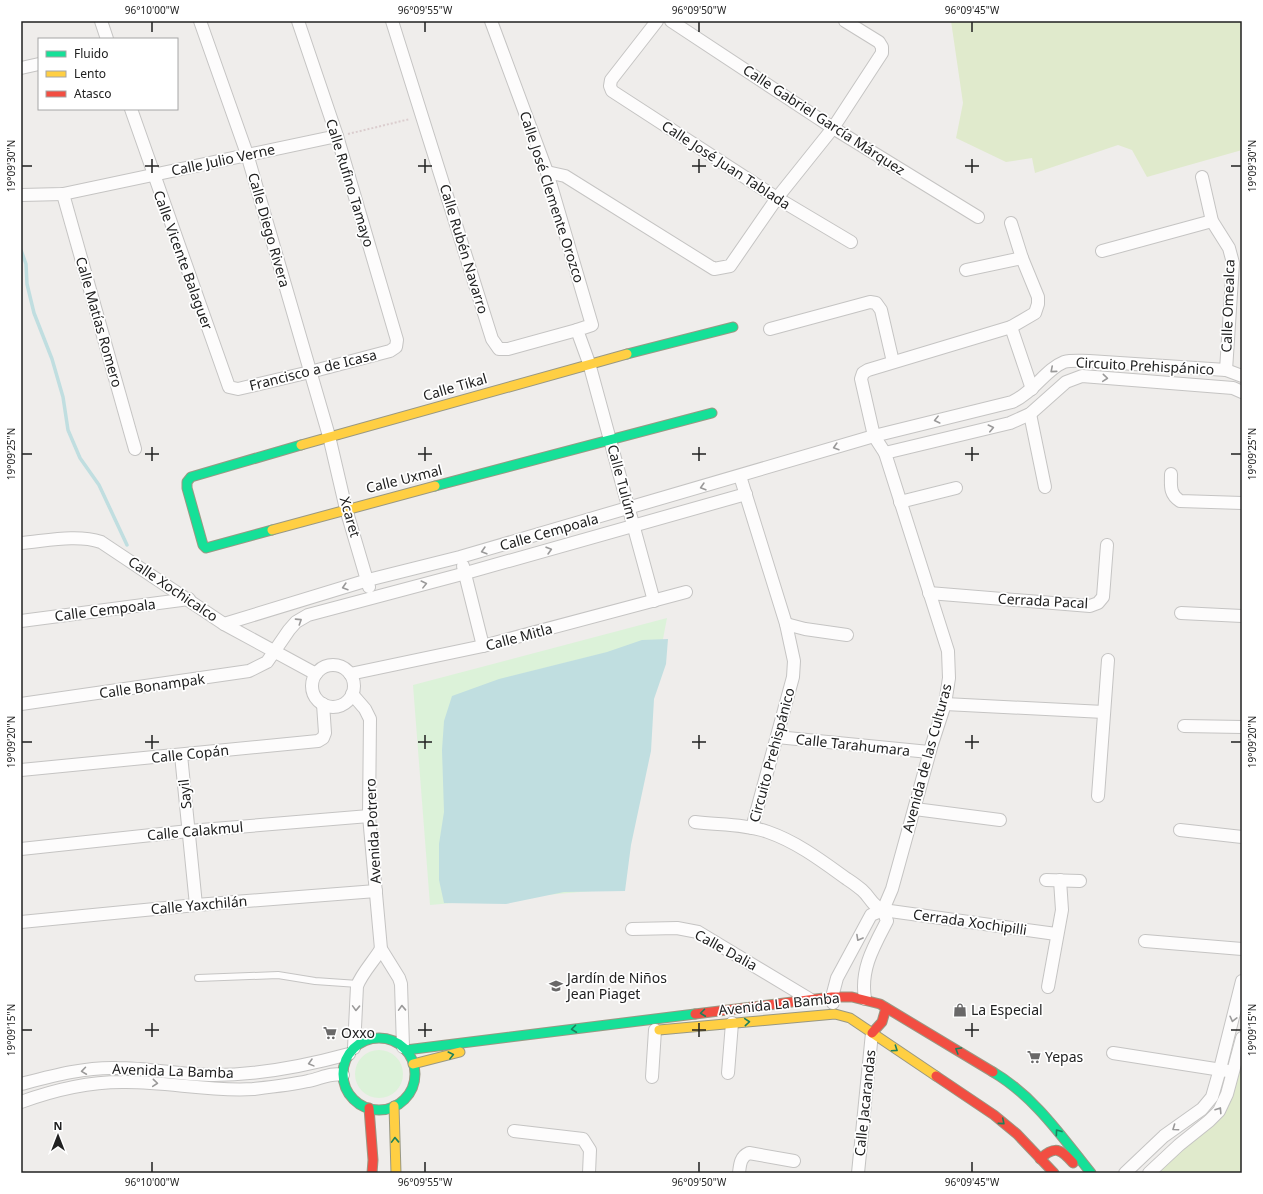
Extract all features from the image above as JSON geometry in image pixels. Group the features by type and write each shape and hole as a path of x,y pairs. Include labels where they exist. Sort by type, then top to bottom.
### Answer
{"street":[{"path":"101,21 107,38"},
{"name":"Calle Diego Rivera","path":"200,21 247,154 329,436"},
{"name":"Calle Rufino Tamayo","path":"298,21 337,136 397,340 396,347"},
{"name":"Calle Rubén Navarro","path":"392,21 492,339 500,349 508,349 577,330"},
{"name":"Calle José Clemente Orozco","path":"491,21 546,172 592,325 577,330"},
{"name":"Calle José Juan Tablada","path":"657,21 611,80 610,86 612,91 777,198 851,242"},
{"name":"Calle Gabriel García Márquez","path":"671,21 833,128 978,217"},
{"path":"546,172 565,176 714,269 722,269 730,266 777,198 833,128 882,53 882,47 879,42 845,21"},
{"path":"21,68 38,64"},
{"name":"Calle Vicente Balaguer","path":"130,110 229,387"},
{"name":"Calle Julio Verne","path":"21,195 63,194 337,136"},
{"name":"Calle Omealca","path":"1202,177 1212,221 1229,248 1233,263 1226,370"},
{"name":"Calle Matías Romero","path":"63,194 135,450"},
{"path":"1102,251 1212,221"},
{"path":"770,329 870,302 876,303 880,310 893,362 1011,327 1035,313 1038,304 1038,297 1022,258 1011,223"},
{"path":"966,270 1022,258"},
{"name":"Calle Tikal","path":"206,548 203,545 186,488 187,482 191,477 329,436 589,363 733,327"},
{"path":"1011,327 1032,389"},
{"path":"577,330 589,363"},
{"name":"Francisco a de Icasa","path":"229,387 238,389 310,372 390,351 396,347"},
{"name":"Circuito Prehispánico","path":"874,436 1012,402 1021,398 1032,389 1056,366 1067,361 1142,364 1226,370 1242,376"},
{"name":"Avenida de las Culturas","path":"862,1006 863,982 867,964 887,921 883,910 892,889 915,809 929,752 945,704 949,678 948,651 885,453 874,436 861,379 863,373 893,362"},
{"name":"Calle Tulúm","path":"589,363 654,601"},
{"path":"1142,364 1142,381"},
{"name":"Circuito Prehispánico","path":"885,453 1010,423 1030,414 1066,382 1082,376 1233,388 1242,392"},
{"name":"Calle Uxmal","path":"206,548 346,509 611,441 712,413"},
{"path":"964,414 969,433"},
{"path":"1030,414 1045,487"},
{"name":"Xcaret","path":"329,436 346,509 368,580 371,598"},
{"name":"Calle Cempoala","path":"224,624 368,580 460,558 874,436"},
{"path":"1171,474 1171,492 1174,497 1180,501 1242,503"},
{"name":"Circuito Prehispánico","path":"740,476 786,624 794,661 793,677 752,828 767,831 802,848 855,885 865,894 874,906 883,910"},
{"path":"900,502 956,488"},
{"name":"Calle Cempoala","path":"275,650 288,630 302,618 746,494"},
{"name":"Calle Xochicalco","path":"21,543 92,539 101,542 189,599 224,624 275,650 316,674"},
{"name":"Cerrada Pacal","path":"929,593 1090,606 1098,603 1103,597 1107,545"},
{"path":"460,558 466,573 483,646"},
{"name":"Calle Mitla","path":"350,674 483,646 686,592"},
{"name":"Calle Cempoala","path":"21,621 189,599"},
{"path":"1181,613 1242,616"},
{"path":"786,624 805,629 847,635"},
{"name":"Calle Bonampak","path":"21,704 238,674 259,668 267,662 275,650"},
{"path":"1098,796 1108,660"},
{"path":"333,665 345,668 350,674 354,686 352,694 342,704 332,706 323,704 317,699 313,688 313,681 316,674 322,668 333,665"},
{"name":"Avenida Potrero","path":"352,694 365,709 370,719 369,816 381,949 399,978 401,984 405,1049"},
{"name":"Calle Copán","path":"21,770 320,740 325,733 323,704"},
{"path":"945,704 1104,712"},
{"path":"1184,726 1242,727"},
{"name":"Calle Tarahumara","path":"777,737 929,752"},
{"name":"Sayil","path":"181,755 196,905"},
{"path":"915,809 1000,820"},
{"name":"Calle Calakmul","path":"21,849 189,831 369,816"},
{"path":"695,822 752,828"},
{"path":"1180,830 1242,837"},
{"path":"1046,880 1080,881"},
{"path":"1048,988 1056,934 1062,910 1060,880"},
{"name":"Calle Yaxchilán","path":"21,922 196,905 376,890"},
{"path":"835,1014 832,997 835,982 872,915 883,910"},
{"name":"Cerrada Xochipilli","path":"883,910 1056,934"},
{"name":"Calle Dalia","path":"632,929 676,928 698,932 811,1000"},
{"path":"1145,941 1242,949"},
{"path":"351,1051 362,1042 373,1038 384,1038 394,1041 405,1049 413,1064 415,1077 413,1086 408,1094 394,1106 380,1109 369,1108 357,1102 350,1094 345,1085 343,1075 344,1064 351,1051 358,984 360,978 369,968 381,949"},
{"path":"1125,1173 1170,1132 1206,1106 1212,1097 1242,981"},
{"name":"Avenida La Bamba","path":"405,1049 832,997 862,1006 886,1008 1002,1077 1042,1112 1091,1173"},
{"path":"857,1022 862,1006"},
{"path":"872,1033 878,1030 884,1022 886,1008"},
{"name":"Avenida La Bamba","path":"651,1031 835,1014 857,1022 994,1115 1017,1134 1054,1173"},
{"path":"728,1074 732,1023"},
{"path":"651,1031 652,1077"},
{"name":"Calle Jacarandas","path":"858,1173 872,1033"},
{"path":"1147,1153 1153,1169 1214,1117 1224,1101 1242,1038"},
{"path":"413,1064 464,1051 563,1040"},
{"name":"Avenida La Bamba","path":"21,1084 66,1073 115,1068 213,1075 296,1068 351,1051"},
{"path":"1112,1053 1233,1071"},
{"name":"Avenida La Bamba","path":"21,1102 50,1092 100,1083 146,1082 230,1090 293,1084 336,1073 343,1075"},
{"path":"394,1106 396,1173"},
{"path":"369,1108 373,1160 372,1173"},
{"path":"514,1131 583,1139 590,1150 589,1173"},
{"path":"1040,1159 1048,1151 1060,1151 1066,1154 1083,1173"},
{"path":"740,1173 743,1157 749,1153 794,1161"}],"lane":[{"path":"198,978 278,975 315,981 358,984"}],"path":[{"path":"337,136 423,116"}],"green space":[{"path":"951,21 1242,21 1242,150 1147,177 1132,150 1118,145 1035,173 1032,158 1006,162 956,138 963,103"},
{"path":"667,618 615,889 430,905 413,685"},
{"path":"374,1050 384,1050 396,1057 403,1069 403,1079 396,1091 384,1098 374,1098 366,1094 359,1087 355,1079 355,1069 359,1061 366,1054"},
{"path":"1239,1060 1242,1061 1242,1173 1151,1173 1187,1141 1221,1118 1229,1105"}],"water":[{"path":"668,639 666,664 654,699 651,751 631,845 625,891 564,892 506,904 444,903 439,880 439,844 444,812 442,750 444,721 452,696 499,679 607,652 642,640"}],"waterway":[{"path":"21,250 26,264 27,284 34,313 52,359 63,397 68,430 80,458 99,485 127,545"}],"traffic: fast":[{"path":"627,354 733,327"},
{"path":"435,486 712,413"},
{"path":"272,530 206,548 203,545 187,488 187,482 191,477 301,445"},
{"path":"406,1050 695,1014"},
{"path":"379,1038 399,1044 409,1054 415,1074 409,1094 399,1104 379,1110 359,1104 349,1094 343,1074 349,1054 359,1044 379,1038"},
{"path":"993,1072 1022,1093 1034,1105 1091,1173"}],"traffic: slow":[{"path":"301,445 627,354"},
{"path":"272,530 435,486"},
{"path":"659,1030 835,1014 850,1018 936,1076"},
{"path":"413,1064 460,1052"},
{"path":"394,1106 396,1173"}],"traffic: jam":[{"path":"695,1014 832,997 852,997 880,1004 993,1072"},
{"path":"872,1033 882,1022 886,1008"},
{"path":"936,1076 994,1115 1017,1134 1054,1173"},
{"path":"369,1108 373,1160 372,1173"},
{"path":"1040,1159 1050,1152 1058,1150 1065,1154 1073,1163"}],"place":[{"name":"Jardín de Niños Jean Piaget","path":"556,986"},
{"name":"La Especial","path":"960,1010"},
{"name":"Oxxo","path":"330,1033"},
{"name":"Yepas","path":"1034,1057"}]}
